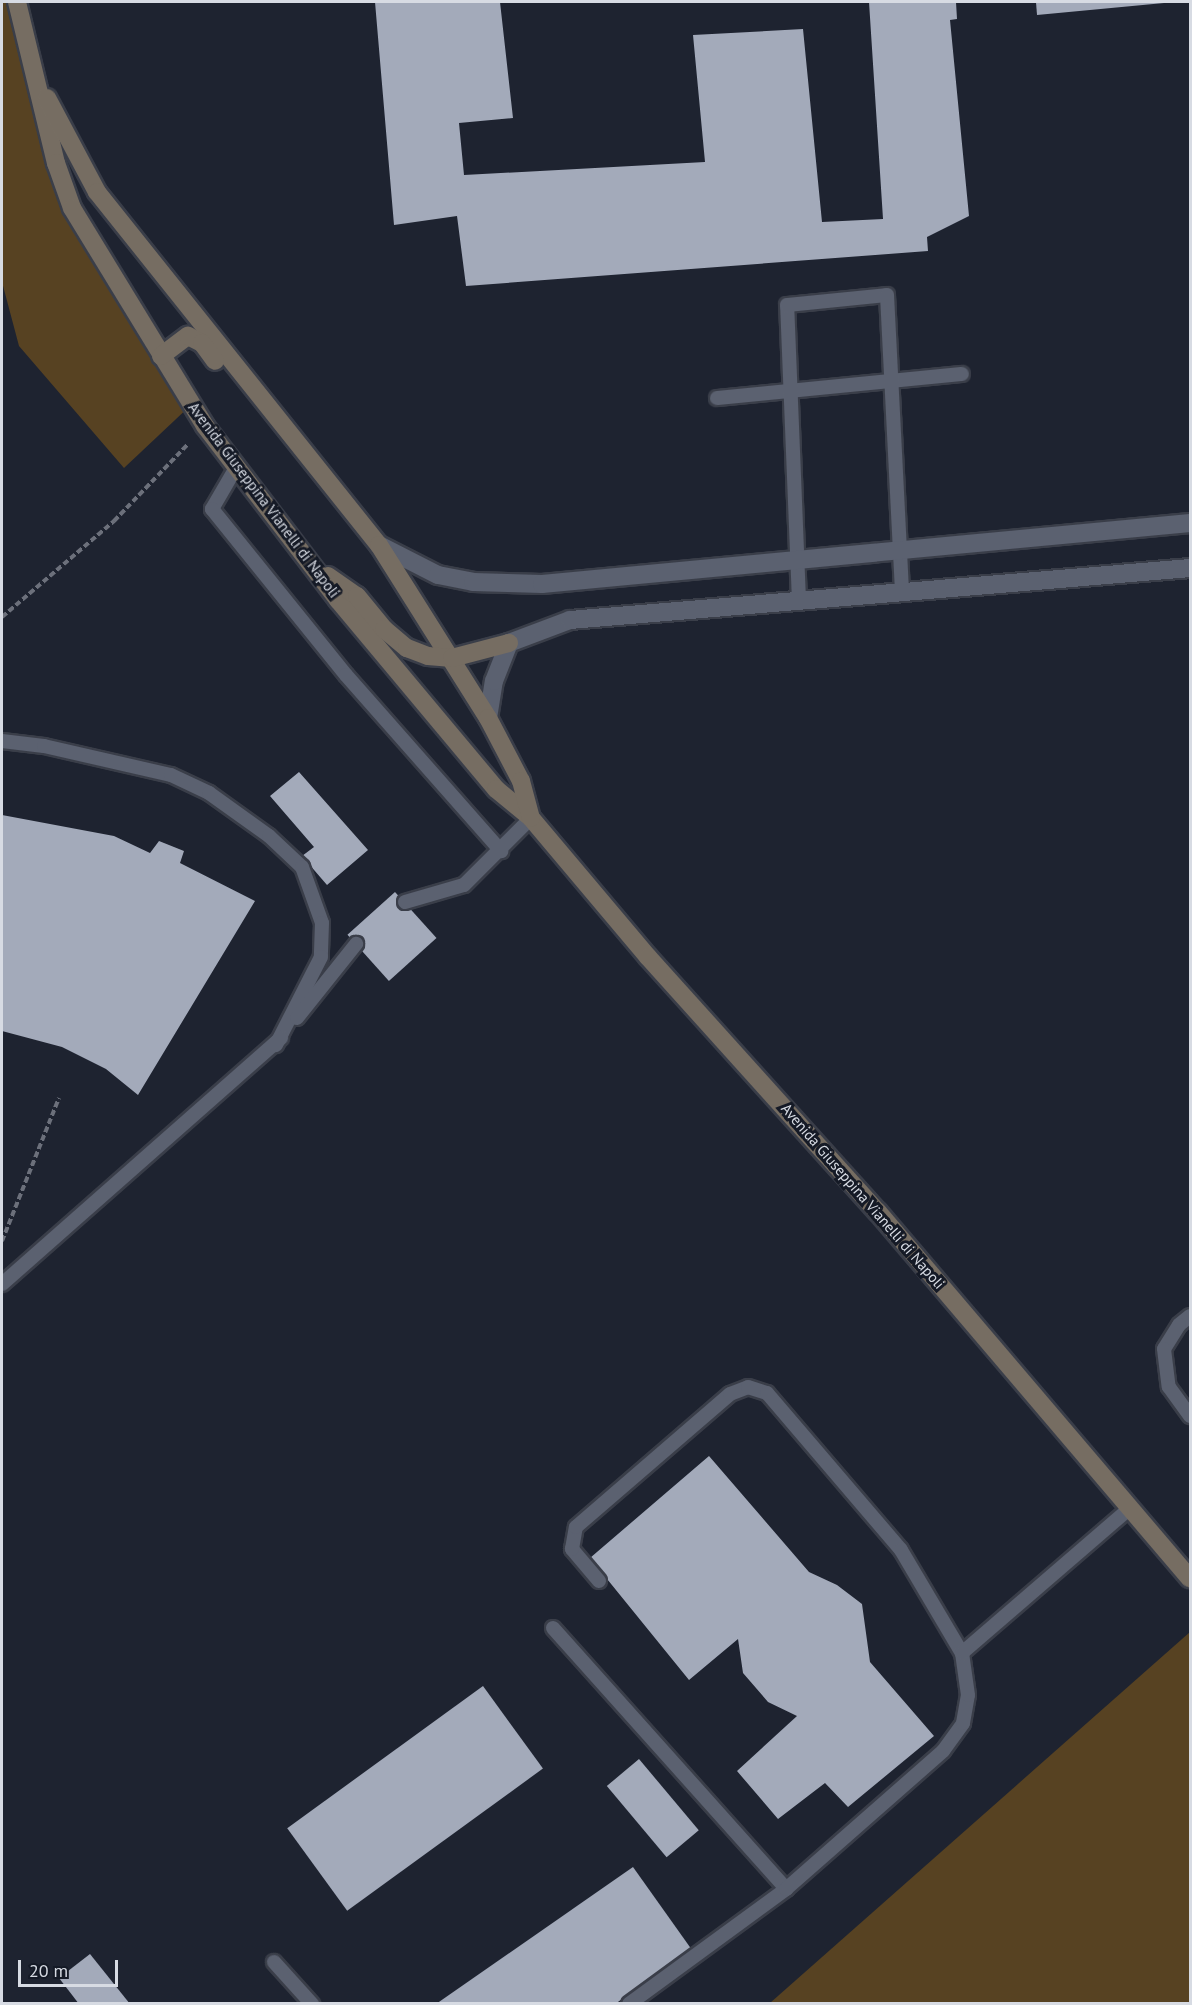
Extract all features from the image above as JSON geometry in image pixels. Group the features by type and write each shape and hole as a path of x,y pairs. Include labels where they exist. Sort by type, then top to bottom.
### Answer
{"main road":[{"name":"Avenida Giuseppina Vianelli di Napoli","path":"17,2 56,163 72,208 205,426 319,570 338,600 496,789 531,818 648,957 879,1212 1191,1578"},
{"name":"Avenida Giuseppina Vianelli di Napoli","path":"36,75 97,192 263,404 379,545 453,658 488,718 521,782 531,818"},
{"path":"162,356 182,338 190,336 202,343 222,371 263,404"},
{"path":"319,570 357,597 384,629 407,648 428,656 453,658 508,643"}],"street":[{"path":"379,545 438,575 484,582 542,584 1191,523"},
{"path":"488,718 494,681 508,643 570,620 1191,568"}],"lane":[{"path":"799,602 787,305 887,295 902,594"},
{"path":"717,398 962,374"},
{"path":"237,466 212,509 346,675 501,851"},
{"path":"2,741 44,746 171,776 209,793 269,836 302,867 322,923 321,957 276,1045"},
{"path":"405,902 464,885 501,851 531,818"},
{"path":"2,1284 276,1045 356,944"},
{"path":"1191,1316 1179,1325 1164,1349 1169,1388 1191,1416"},
{"path":"599,1581 572,1549 576,1527 729,1394 748,1388 767,1394 901,1550 962,1653 968,1695 963,1723 943,1751 786,1889 629,2004"},
{"path":"962,1653 1131,1507"},
{"path":"553,1628 786,1889"},
{"path":"274,1962 312,2004"}],"path":[{"path":"2,617 114,521 205,426"},
{"path":"2,1241 59,1098"}],"shaded area":[{"path":"2,2 19,2 72,208 192,404 124,468 19,346 2,282"},
{"path":"1190,1632 1190,2003 770,2003"}],"building":[{"path":"375,2 500,2 513,118 459,123 464,175 705,162 693,35 803,29 822,222 883,219 869,2 956,2 957,19 950,20 969,216 927,237 928,251 466,286 457,216 394,225"},
{"path":"1036,2 1164,2 1164,3 1037,15"},
{"path":"299,772 368,850 327,885 302,856 314,847 270,796"},
{"path":"2,815 114,836 150,853 159,841 184,851 180,863 255,901 138,1095 106,1069 62,1047 2,1031"},
{"path":"395,892 436,938 389,981 347,935"},
{"path":"709,1456 809,1572 837,1585 862,1604 870,1662 934,1736 848,1807 825,1783 778,1819 737,1771 797,1716 768,1702 743,1673 738,1639 689,1680 590,1558"},
{"path":"483,1686 543,1769 347,1911 287,1828"},
{"path":"639,1759 699,1830 667,1857 607,1786"},
{"path":"633,1867 692,1950 615,2004 436,2004"},
{"path":"90,1954 130,2004 79,2004 59,1978"}]}
